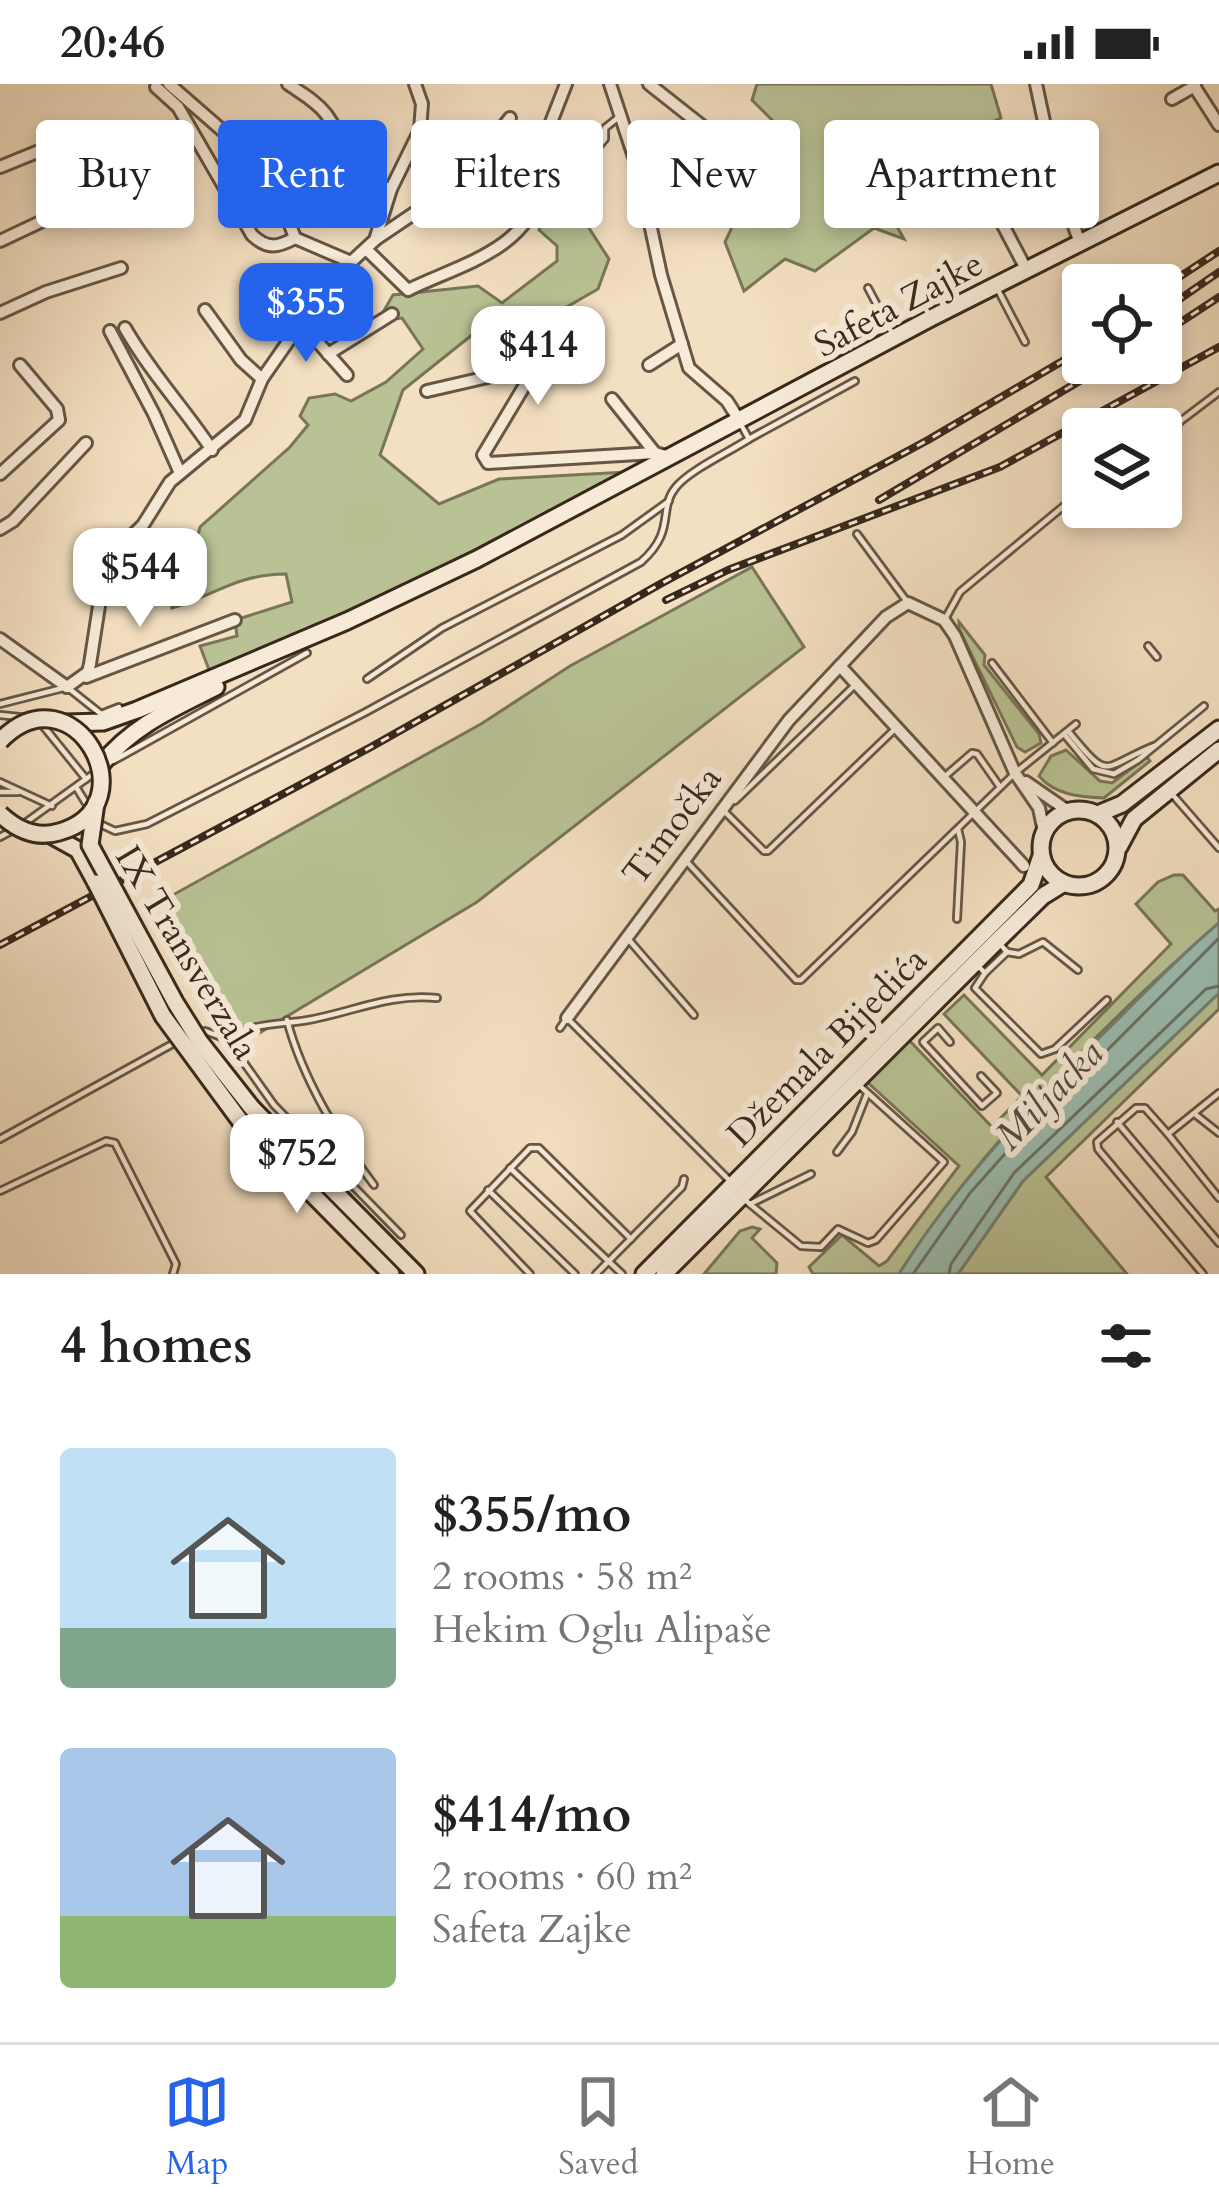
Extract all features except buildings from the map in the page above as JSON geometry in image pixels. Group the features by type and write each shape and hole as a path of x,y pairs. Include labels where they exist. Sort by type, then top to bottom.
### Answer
{"main road":[{"name":"Safeta Zajke","path":"347,621 477,559 663,455 1219,173"},
{"path":"0,741 27,722 103,722 347,621"},
{"path":"65,723 82,733 101,765 143,723 347,621"},
{"path":"1044,832 1068,811 1098,814 1141,790 1219,729"},
{"name":"Džemala Bijedića","path":"644,1274 740,1194 925,1012 980,968 1043,896 1064,883 1088,885 1099,880 1113,865 1134,819 1219,750"},
{"name":"IX Transverzala","path":"101,765 102,784 90,844 188,1022 246,1115 416,1274"},
{"path":"0,815 24,831 51,835 85,818 96,802"},
{"path":"1098,814 1112,829 1117,850"},
{"name":"Džemala Bijedića","path":"664,1274 1031,885 1044,832"},
{"name":"IX Transverzala","path":"51,835 78,850 163,1016 246,1115 392,1274"},
{"path":"1041,856 1046,868 1064,883"}],"street":[{"path":"287,84 327,115 344,158 364,183 391,189"},
{"path":"371,245 420,130 422,104 415,84"},
{"path":"552,120 566,84"},
{"path":"610,84 639,172 661,275 688,368 728,401 739,420"},
{"path":"649,84 695,120"},
{"path":"1036,84 1043,120"},
{"path":"162,85 252,236 267,247 296,238"},
{"path":"162,85 263,166 296,238 351,262"},
{"path":"1172,99 1196,85 1219,125"},
{"path":"67,687 88,672 99,606 98,569 143,525 164,489 248,416 262,379 351,262 459,182 510,118"},
{"path":"0,167 36,153"},
{"path":"0,241 36,224"},
{"path":"371,245 408,290 431,276 467,266 519,228"},
{"path":"1005,228 1027,269"},
{"path":"1075,228 1080,243"},
{"path":"0,313 46,292 121,268"},
{"path":"205,310 262,379"},
{"path":"328,354 392,314"},
{"path":"301,323 347,375"},
{"path":"125,328 146,366 180,401 212,450"},
{"path":"110,332 180,473"},
{"path":"649,365 682,344"},
{"path":"428,392 531,367 556,346"},
{"path":"0,474 59,420 57,409 20,365"},
{"name":"Safeta Zajke","path":"531,367 483,455 488,463 663,455"},
{"path":"612,400 663,455"},
{"path":"0,530 86,443"},
{"path":"908,602 944,620 956,636 1015,772 1039,808 1044,832"},
{"name":"Timočka","path":"564,1023 789,720 886,617 908,602"},
{"path":"67,687 106,667 235,620"},
{"path":"0,639 67,687"},
{"path":"840,667 1024,866"},
{"path":"1015,772 1048,801 1068,811"}],"lane":[{"path":"603,141 605,128 620,116"},
{"path":"912,283 931,318"},
{"path":"996,285 1025,342"},
{"path":"868,288 894,338"},
{"path":"76,787 98,824 115,830 147,824 364,713 641,562 656,548 667,527 669,501 678,484 855,381"},
{"path":"1182,420 1219,392"},
{"path":"739,420 749,439"},
{"path":"367,679 442,628 622,535 669,501"},
{"path":"944,620 960,592 1062,507"},
{"path":"857,534 908,602"},
{"path":"1148,646 1157,657"},
{"path":"0,837 144,740 307,653"},
{"path":"992,663 1053,743"},
{"path":"856,684 722,810 768,850 896,728"},
{"path":"0,704 67,687 100,714 119,707"},
{"path":"1066,732 1093,769 1102,774 1122,771 1204,706"},
{"path":"0,715 26,716 44,726 86,780"},
{"path":"683,857 796,980 801,980 1015,772 1076,724"},
{"path":"943,779 972,753 1000,787"},
{"path":"0,782 52,806"},
{"path":"1169,790 1219,848"},
{"path":"0,792 21,792"},
{"path":"957,919 958,829"},
{"path":"626,936 694,1015"},
{"path":"1002,946 1023,953 1043,942 1078,970"},
{"path":"980,968 975,988 1041,1054 1055,1049 1107,1000"},
{"path":"226,1039 264,1022 305,1020 392,997 437,998"},
{"path":"925,1012 950,1042"},
{"path":"286,1020 297,1059 345,1148 374,1185"},
{"path":"564,1023 740,1194 809,1249 821,1247 838,1229 868,1243 876,1240 944,1166 854,1081"},
{"path":"938,1028 924,1038 925,1046 982,1106 997,1094 981,1076"},
{"path":"0,1139 185,1037 205,1031 226,1039 274,1105 400,1235"},
{"path":"1168,1134 1219,1093"},
{"path":"837,1152 852,1132 867,1094"},
{"path":"1203,1274 1096,1142 1136,1108 1145,1108 1219,1198"},
{"path":"1196,1115 1219,1133"},
{"path":"1117,1122 1219,1243"},
{"path":"0,1191 106,1141 115,1143 176,1264 173,1274"},
{"path":"530,1274 470,1214 530,1148 539,1148 631,1238"},
{"path":"510,1168 622,1274"},
{"path":"740,1194 811,1174"},
{"path":"596,1274 684,1179"},
{"path":"488,1190 575,1274"}],"green space":[{"path":"757,84 991,84 1001,118 824,120 824,228 874,228 815,271 785,259 744,291 725,242 732,228 800,228 800,120 772,120 752,100"},
{"path":"589,228 609,259 598,289 563,309 482,327 403,390 380,455 439,504 499,479 627,472 379,599 211,675 200,646 237,636 235,620 292,602 286,574 239,582 172,608 168,569 193,554 200,527 290,447 308,425 300,416 309,398 335,394 351,401 386,382 423,349 402,318 378,321 393,295 478,286 502,303 557,261 557,246 539,230"},
{"path":"874,228 898,228 904,239"},
{"path":"752,567 804,647 477,902 236,1047 162,901"},
{"path":"959,622 1041,743 1025,752 1017,747"},
{"path":"1066,750 1100,781 1112,783 1147,757 1150,761 1104,798 1086,797 1060,791 1039,776 1051,756"},
{"path":"1183,875 1215,911 1219,909 1219,923 1047,1088 967,1179 899,1274 813,1274 809,1267 842,1235 879,1266 887,1261 959,1166 865,1080 907,1038 992,1127 1022,1096 944,1014 964,995 1042,1075 1171,944 1136,904 1158,882"},
{"path":"1219,993 1219,1009 1046,1177 1127,1274 958,1274 1023,1181"},
{"path":"760,1229 752,1238 777,1263 776,1274 704,1274 740,1231"}],"water":[{"name":"Miljacka","path":"1219,923 1219,993 1023,1181 958,1274 899,1274 945,1208 1022,1117"}],"railway":[{"path":"1182,275 1219,251"},
{"path":"1182,298 1219,272"},
{"path":"1182,321 1219,297"},
{"path":"666,600 728,570 1000,467 1219,347"},
{"path":"0,945 371,747 1062,361"},
{"path":"879,500 1075,384"}]}
